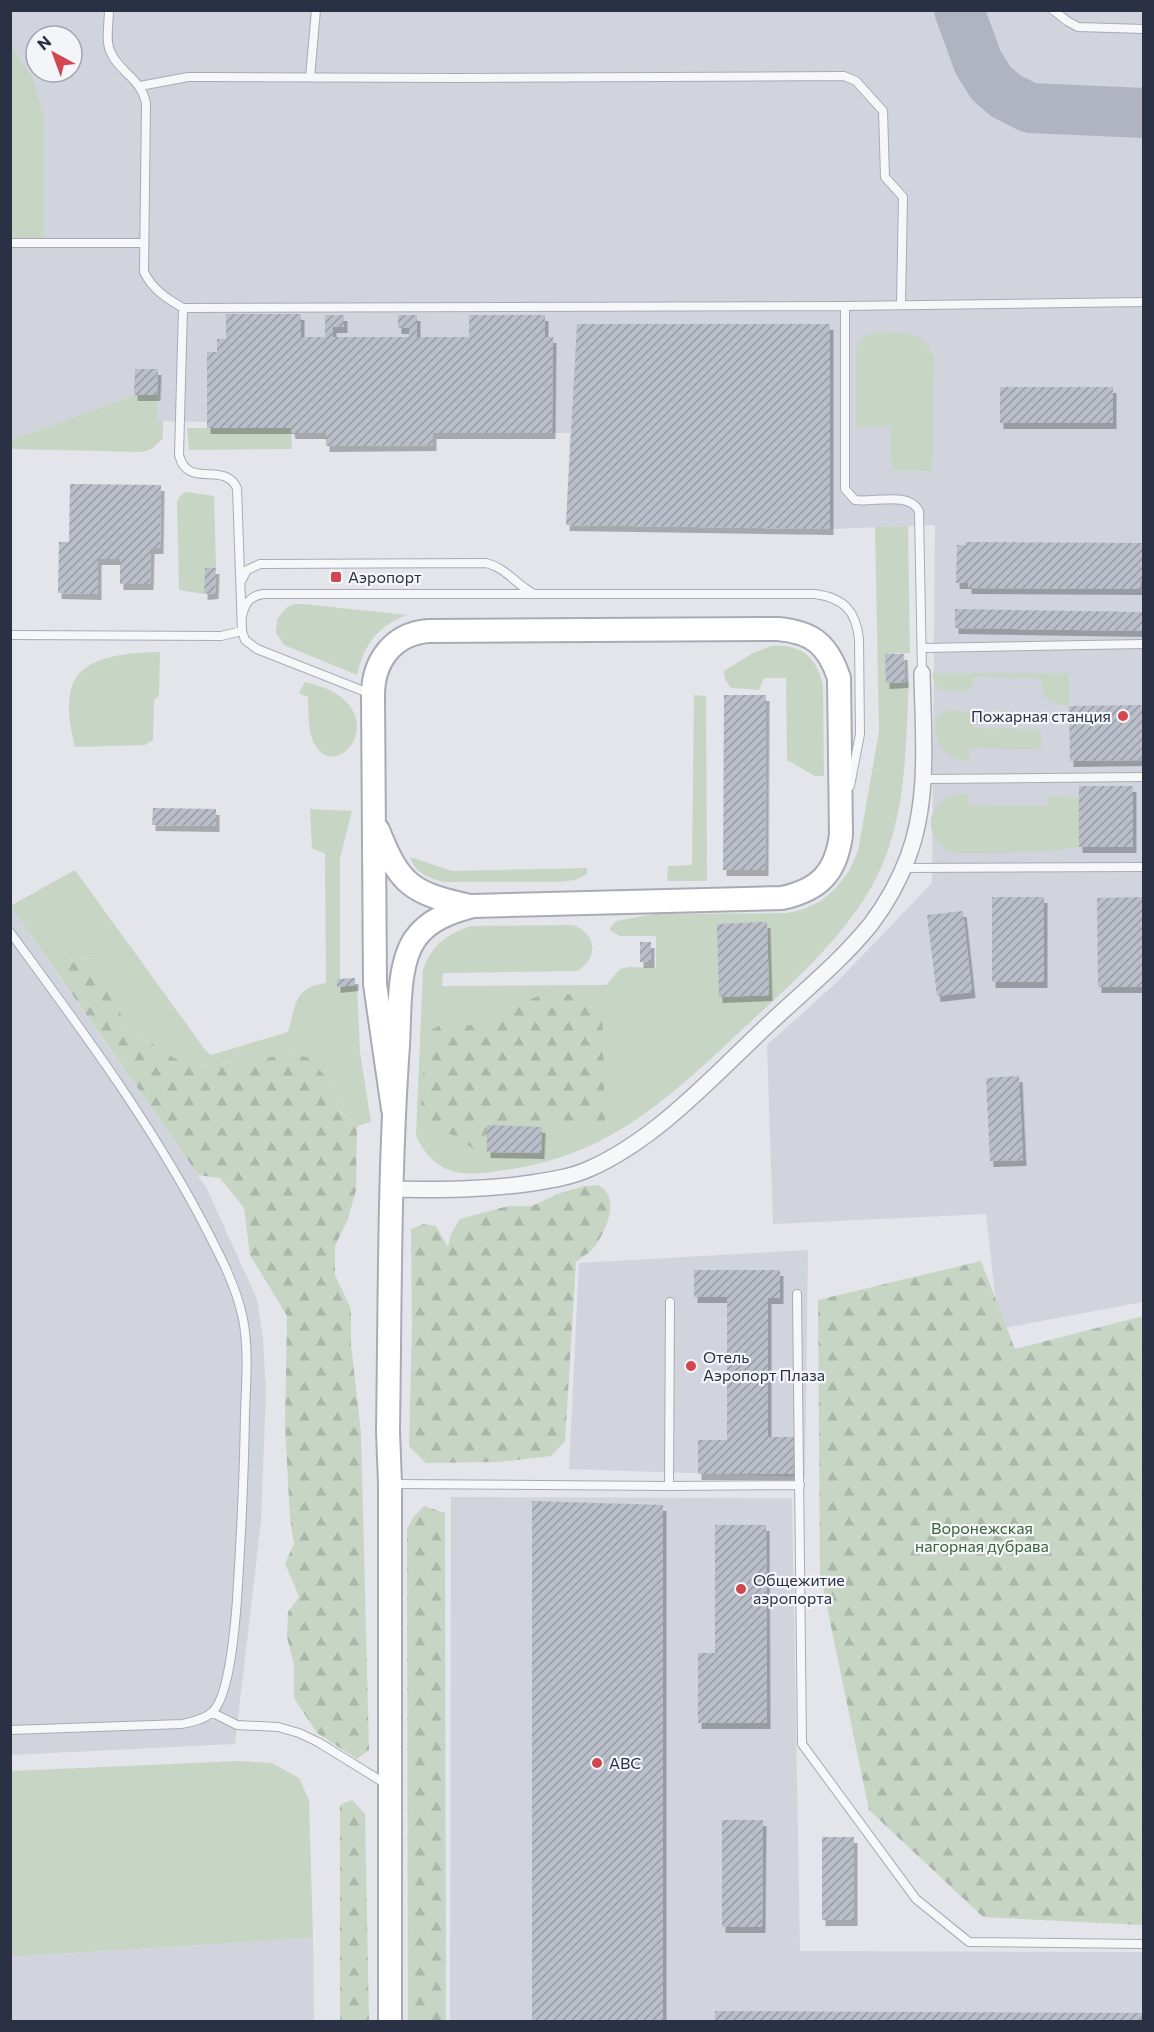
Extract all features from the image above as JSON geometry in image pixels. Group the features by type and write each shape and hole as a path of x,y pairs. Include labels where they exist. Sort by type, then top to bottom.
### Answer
{"main road":[{"path":"390,2022 390,1484 388,1431 393,1109 402,983 407,956 415,939 426,926 450,912 473,906 782,898 797,895 822,880 832,867 839,852 841,835 839,678 831,656 822,645 810,636 795,631 417,632 406,635 392,645 376,669 373,695 375,984 393,1109"},
{"path":"374,817 394,868 409,884 428,895 473,906"}],"street":[{"path":"392,1189 474,1190 507,1187 571,1176 611,1158 663,1122 851,946 886,901 903,868 915,835 923,779 922,673"}],"lane":[{"path":"109,10 111,55 140,86 146,103 144,272 159,294 183,308 845,306 1143,302"},
{"path":"310,77 316,10"},
{"path":"1053,10 1078,27 1143,29"},
{"path":"140,86 188,77 844,75 852,78 879,104 883,111 885,177 903,197 901,305"},
{"path":"10,243 143,243"},
{"path":"845,306 846,489 850,497 855,500 906,500 917,507 922,673"},
{"path":"183,308 178,456 183,466 192,473 224,476 234,483 238,494 242,631 245,639 257,649 373,695"},
{"path":"241,583 247,570 260,564 486,563 497,565 506,571 526,590 544,595"},
{"path":"242,616 247,603 257,595 263,594 815,594 829,596 842,603 852,613 857,625 860,734 841,835"},
{"path":"10,634 221,636 242,631"},
{"path":"922,648 1143,644"},
{"path":"923,779 1143,777"},
{"path":"903,868 1143,867"},
{"path":"10,932 147,1126 210,1236 233,1288 243,1321 246,1397 243,1503 235,1626 226,1685 213,1713 182,1724 10,1730"},
{"path":"797,1294 802,1744 916,1899 969,1942 1143,1944"},
{"path":"669,1486 670,1302"},
{"path":"390,1484 800,1485"},
{"path":"213,1713 237,1725 278,1727 299,1733 390,1786"}],"shaded area":[{"path":"11,11 1143,11 1143,1302 999,1329 986,1214 773,1224 767,1045 836,983 932,883 935,525 830,529 566,525 570,433 292,433 291,428 207,428 207,422 157,421 157,396 134,395 11,440"},
{"path":"10,906 206,1187 257,1299 263,1339 266,1391 261,1521 235,1744 11,1755"},
{"name":"Отель Аэропорт Плаза","path":"808,1250 805,1477 569,1469 579,1263"},
{"path":"451,1497 792,1498 800,1951 1143,1952 1143,2021 450,2022"},
{"path":"313,1938 314,2021 11,2022 11,1957"}],"green space":[{"path":"10,45 24,66 24,84 34,84 44,119 44,238 11,238"},
{"path":"872,333 908,333 928,346 934,356 932,471 892,470 891,427 856,427 856,349 862,338"},
{"path":"134,395 157,395 157,420 163,421 163,438 153,448 143,452 11,449 11,440"},
{"path":"187,428 291,428 292,449 189,450"},
{"path":"186,492 214,496 216,568 205,568 204,594 179,590 177,501"},
{"path":"908,526 910,653 886,654 886,683 909,682 902,791 890,843 881,868 855,912 811,964 713,1056 647,1112 611,1135 559,1158 489,1172 452,1171 432,1160 416,1136 423,970 435,947 447,937 471,926 573,925 587,934 591,940 592,953 584,966 577,971 443,973 442,986 606,985 620,969 656,968 656,936 620,936 610,928 616,921 654,914 787,913 804,909 821,901 848,873 858,851 879,732 875,527"},
{"path":"295,604 407,615 388,625 373,638 357,675 284,645 276,633 277,619 287,607"},
{"path":"771,646 791,647 806,654 820,675 823,685 824,776 815,776 787,760 786,678 764,678 759,690 731,688 725,679 724,671 753,653"},
{"path":"160,652 159,696 154,700 153,740 145,745 75,747 69,704 76,678 84,669 95,662 121,655"},
{"path":"932,673 1069,673 1069,706 1048,700 1043,692 1041,678 975,677 972,686 965,692 939,690"},
{"path":"305,682 332,691 350,706 356,720 356,733 352,745 343,753 333,756 323,754 314,743 309,726 308,697 299,693"},
{"path":"694,695 706,696 707,881 667,881 668,866 692,865"},
{"path":"957,710 974,713 975,728 1040,729 1042,749 969,748 969,762 952,757 938,742 935,727 936,718 944,711"},
{"path":"959,794 968,795 969,805 1047,806 1048,796 1079,797 1079,847 1046,852 956,853 937,841 932,832 931,822 938,805 947,798"},
{"path":"310,809 352,811 340,858 340,979 337,980 338,987 355,985 357,987 360,1052 371,1122 357,1126 339,1110 328,1081 293,1054 213,1065 185,1063 172,1058 126,1026 97,959 77,958 51,964 10,906 75,870 211,1055 288,1032 295,1006 302,993 316,985 326,983 325,854 312,848"},
{"path":"410,857 452,871 587,868 587,874 575,880 558,882 445,882 419,871"},
{"path":"77,958 97,959 126,1026 172,1057 185,1063 213,1065 293,1054 310,1058 328,1080 339,1111 357,1126 356,1190 348,1219 335,1246 335,1275 351,1309 351,1344 361,1433 369,1750 357,1759 317,1733 294,1698 294,1665 287,1637 288,1612 299,1597 285,1563 294,1544 290,1518 285,1426 287,1316 250,1255 244,1208 220,1178 198,1175 51,964"},
{"path":"542,994 580,994 602,1003 605,1121 578,1129 531,1121 492,1129 474,1149 450,1134 431,1141 420,1124 426,1033 442,1024 462,1026 493,1022 510,1009"},
{"path":"598,1185 609,1197 610,1214 595,1246 576,1262 565,1441 551,1456 499,1462 426,1463 409,1446 412,1325 411,1229 424,1224 436,1226 448,1247 451,1234 460,1219 508,1206 532,1206 560,1193"},
{"name":"Воронежская нагорная дубрава","path":"981,1261 1015,1349 1143,1316 1143,1925 983,1917 869,1810 820,1573 818,1300"},
{"path":"424,1506 445,1513 446,2022 408,2021 407,1529 414,1516"},
{"path":"239,1761 272,1763 299,1778 309,1800 313,1938 11,1957 11,1771"},
{"path":"352,1800 365,1814 369,2021 340,2021 340,1805"}],"building":[{"path":"226,314 301,314 301,337 325,337 325,315 344,315 344,327 333,327 333,337 409,337 409,328 398,328 398,315 417,315 417,337 469,337 469,315 545,315 545,337 553,337 552,433 433,433 433,445 326,446 326,433 292,433 291,428 207,428 207,352 217,352 217,339 226,339"},
{"path":"577,324 830,324 830,529 566,525"},
{"path":"135,369 158,369 157,395 134,395"},
{"path":"1000,387 1113,387 1113,423 1000,423"},
{"path":"70,484 161,485 160,548 151,548 150,584 120,584 120,559 98,559 98,594 58,593 59,542 69,542"},
{"path":"966,542 1144,543 1144,581 1141,581 1141,589 968,588 968,583 956,583 957,545 966,545"},
{"path":"205,568 216,568 215,593 204,594"},
{"path":"955,609 1144,612 1144,631 955,628"},
{"path":"885,654 904,654 905,682 886,683"},
{"path":"724,695 766,695 765,870 723,870"},
{"path":"1144,705 1144,760 1070,761 1069,706"},
{"path":"1079,786 1133,786 1133,847 1079,847"},
{"path":"153,808 216,809 216,826 152,825"},
{"path":"992,897 1044,897 1044,982 992,982"},
{"path":"1144,897 1144,987 1098,987 1097,898"},
{"path":"963,911 972,992 937,996 927,915"},
{"path":"767,922 769,995 719,997 717,924"},
{"path":"640,942 651,942 651,962 640,962"},
{"path":"355,978 355,985 337,987 337,979"},
{"path":"1019,1076 1023,1160 990,1161 986,1078"},
{"path":"487,1125 542,1127 541,1153 487,1152"},
{"path":"694,1270 780,1270 780,1298 768,1298 768,1437 794,1437 793,1474 698,1474 698,1440 727,1440 727,1297 694,1297"},
{"name":"ABC","path":"532,1501 663,1505 663,2022 532,2022"},
{"name":"Общежитие аэропорта","path":"715,1525 766,1525 767,1723 698,1723 698,1653 715,1653"},
{"path":"722,1820 763,1820 762,1927 722,1927"},
{"path":"822,1837 854,1837 854,1920 822,1920"},
{"path":"715,2011 1144,2013 1144,2022 715,2022"}],"taxiway":[{"path":"959,10 978,62 991,83 1006,96 1030,108 1144,113"}],"place":[{"name":"Аэропорт","path":"336,577"},
{"name":"Пожарная станция","path":"1123,716"},
{"name":"Отель Аэропорт Плаза","path":"691,1366"},
{"name":"Общежитие аэропорта","path":"741,1589"},
{"name":"ABC","path":"597,1763"}]}
